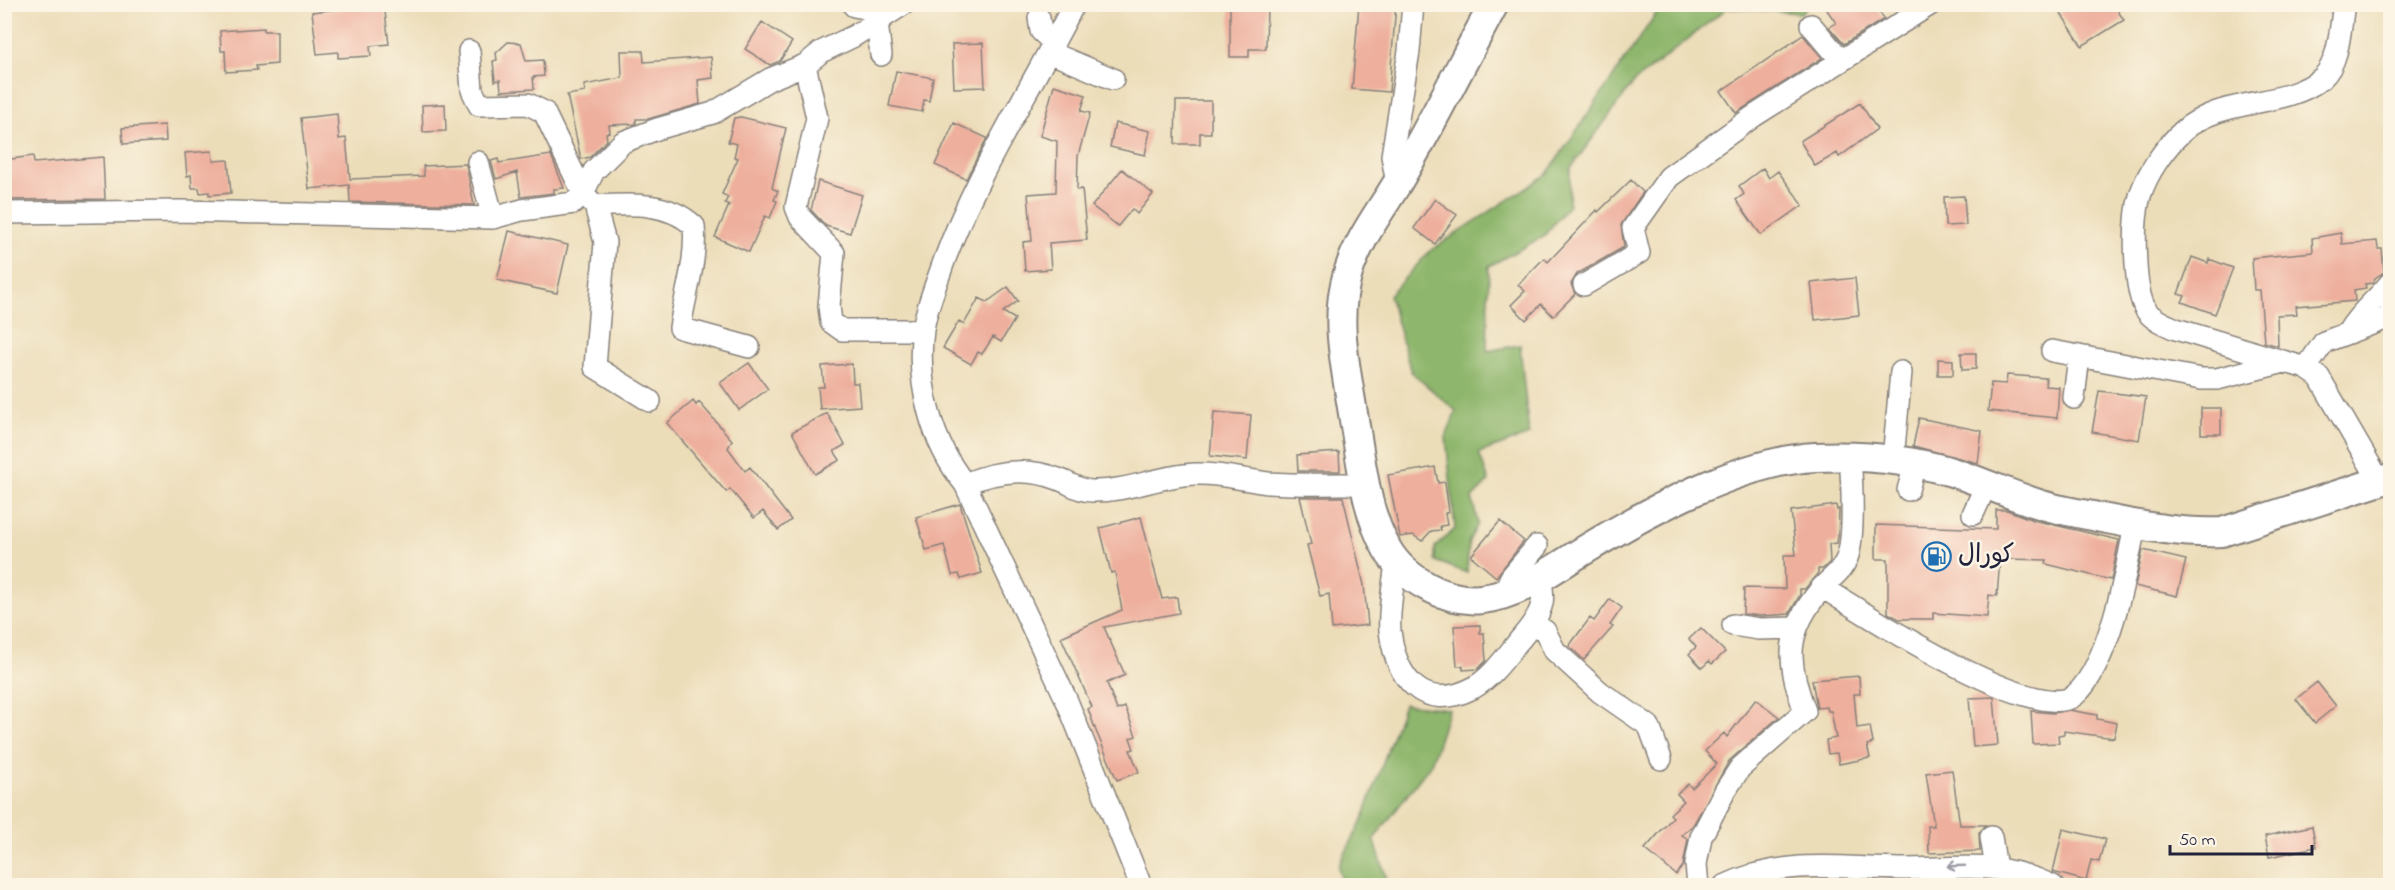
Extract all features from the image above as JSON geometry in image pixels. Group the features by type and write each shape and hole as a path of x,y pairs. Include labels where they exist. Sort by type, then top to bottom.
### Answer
{"main road":[{"path":"1494,4 1396,184 1359,243 1347,277 1341,312 1343,353 1365,484 1374,520 1396,562 1412,578 1435,590 1479,600 1503,594 1541,576 1672,500 1772,463 1814,458 1850,458 1905,471 1952,472 2041,505 2135,525 2196,534 2222,532 2385,480"}],"street":[{"path":"589,199 594,171 623,142 657,129 713,113 770,79 805,65 821,52 879,21 904,4"},
{"path":"1074,4 963,214 933,292 923,330 924,381 930,416 945,454 965,483 1067,701 1141,885"},
{"path":"1396,184 1392,156 1409,51 1413,4"},
{"path":"1584,285 1639,253 1633,228 1669,177 1806,91 1840,60 1931,4"},
{"path":"2344,4 2331,69 2321,79 2297,92 2209,115 2183,131 2158,161 2140,196 2136,263 2140,292 2146,310 2157,320 2176,329 2306,368 2319,377 2385,480"},
{"path":"854,6 870,9 879,21 881,55"},
{"path":"1039,18 1041,31 1052,48 1113,79"},
{"path":"1811,25 1840,60"},
{"path":"469,51 472,90 479,105 528,104 544,112 589,199 605,242 595,367 650,401"},
{"path":"805,65 817,118 795,207 800,217 834,253 829,306 831,322 842,330 923,330"},
{"path":"478,162 493,218"},
{"path":"4,213 179,211 493,218 522,210 589,199 662,208 684,217 694,226 693,271 681,328 749,347"},
{"path":"2348,332 2358,314 2379,297 2391,283"},
{"path":"2306,368 2324,342 2390,317"},
{"path":"2052,351 2201,379 2217,379 2285,362"},
{"path":"2074,398 2079,356"},
{"path":"1901,372 1905,471"},
{"path":"1698,885 1696,864 1701,837 1725,791 1740,768 1805,711 1792,665 1791,636 1822,587 1843,568 1849,555 1852,488 1850,458"},
{"path":"965,483 981,477 1022,471 1040,472 1082,490 1094,491 1138,487 1166,478 1193,474 1216,474 1269,483 1365,484"},
{"path":"1973,514 1986,485"},
{"path":"1822,587 1932,654 1969,672 2034,698 2061,702 2075,696 2096,666 2124,580 2135,525"},
{"path":"1503,594 1511,577 1537,546"},
{"path":"1396,562 1390,628 1394,651 1407,681 1422,693 1448,694 1474,687 1489,676 1533,623 1542,603 1541,576"},
{"path":"1533,623 1545,631 1555,651 1600,692 1649,726 1661,759"},
{"path":"1733,626 1759,629 1795,628"},
{"path":"1990,837 1996,868"},
{"path":"1724,885 1755,872 1783,868 1847,865 1887,877 1980,866 1996,868 2053,885"}],"green space":[{"path":"1662,5 1809,5 1801,13 1727,8 1634,82 1570,169 1569,205 1544,236 1489,266 1487,351 1520,345 1529,435 1479,453 1489,481 1472,498 1478,524 1469,541 1467,573 1435,561 1435,547 1455,529 1446,437 1456,411 1411,372 1389,295 1431,250 1547,174"},
{"path":"1404,704 1449,709 1431,764 1374,839 1389,885 1343,885 1338,867 1362,821"}],"building":[{"path":"384,4 389,44 370,46 371,56 338,58 338,52 317,54 312,12"},
{"path":"1230,4 1267,4 1266,49 1249,49 1249,57 1230,57"},
{"path":"1359,4 1396,4 1389,92 1352,89"},
{"path":"1835,4 1874,4 1884,19 1844,44 1829,27 1836,23 1827,10"},
{"path":"2072,4 2113,4 2124,20 2082,46 2060,12"},
{"path":"762,22 792,42 780,61 770,65 745,49"},
{"path":"264,28 264,31 277,31 277,64 256,66 257,70 226,72 225,51 221,51 220,31"},
{"path":"1803,35 1822,58 1736,113 1721,91"},
{"path":"508,42 521,43 526,61 543,60 544,76 533,77 534,89 501,91 500,80 495,81 493,61 497,60 496,53"},
{"path":"983,43 985,87 954,88 952,44"},
{"path":"621,51 643,51 644,62 711,57 713,78 698,80 700,104 648,119 636,119 636,124 609,125 610,132 606,133 607,140 590,157 581,159 567,95 585,92 584,85 622,78"},
{"path":"896,71 933,78 929,101 924,100 922,112 889,106"},
{"path":"1054,85 1086,95 1081,111 1090,113 1078,156 1077,190 1082,189 1087,240 1049,243 1051,269 1025,271 1023,242 1032,241 1028,194 1056,192 1057,141 1040,136"},
{"path":"1176,101 1211,101 1211,133 1200,133 1200,144 1175,144"},
{"path":"1860,103 1877,129 1839,157 1837,153 1815,166 1800,141"},
{"path":"445,104 446,131 423,132 422,105"},
{"path":"337,114 339,139 346,138 350,179 424,176 423,166 466,164 474,205 350,202 349,185 309,189 301,118"},
{"path":"741,117 786,128 772,188 778,191 774,200 777,201 770,218 765,216 749,252 715,237 729,205 725,203 728,197 722,194 738,158 734,157 737,144 728,142 734,118"},
{"path":"954,123 987,138 966,179 935,165"},
{"path":"1115,123 1150,131 1145,155 1110,147"},
{"path":"165,125 166,141 123,144 122,128"},
{"path":"212,151 213,161 228,160 231,193 209,195 209,192 200,193 199,188 192,188 191,175 187,176 185,153"},
{"path":"551,155 564,188 554,189 554,193 521,197 517,172 496,179 491,161 498,159 499,163"},
{"path":"33,156 34,163 103,157 105,199 4,200 4,160"},
{"path":"1763,168 1769,178 1778,171 1803,205 1761,235 1736,200 1744,194 1739,186"},
{"path":"1122,169 1153,194 1137,214 1132,209 1118,226 1092,206"},
{"path":"1631,180 1643,192 1621,225 1624,247 1577,274 1571,284 1575,294 1553,316 1541,304 1526,320 1511,305 1525,291 1518,285 1544,258 1548,262 1597,210 1598,212"},
{"path":"818,181 862,195 850,233 826,226 811,210"},
{"path":"1964,196 1966,225 1945,226 1944,197"},
{"path":"1435,199 1457,215 1435,244 1414,228"},
{"path":"509,231 568,245 557,293 497,280"},
{"path":"2341,233 2342,244 2377,241 2378,249 2382,249 2384,272 2375,278 2373,283 2365,284 2366,288 2354,290 2355,301 2296,306 2297,314 2277,315 2278,346 2264,342 2260,290 2254,290 2252,258 2313,252 2312,238"},
{"path":"2192,257 2208,263 2209,259 2233,268 2215,314 2182,302 2185,296 2178,294"},
{"path":"1855,278 1859,315 1815,320 1811,283"},
{"path":"1008,287 1018,301 1003,312 1015,319 1001,342 993,337 982,354 978,352 971,364 943,348 959,321 964,324 979,298 987,302"},
{"path":"1961,353 1976,353 1976,369 1962,370"},
{"path":"1938,359 1953,360 1953,375 1938,375"},
{"path":"749,363 768,389 739,410 720,383"},
{"path":"852,364 853,383 858,383 860,406 820,409 818,387 824,387 822,366"},
{"path":"2007,375 2046,378 2045,386 2059,387 2057,418 1988,411 1991,383 2006,384"},
{"path":"2099,391 2146,397 2139,440 2092,432"},
{"path":"693,401 696,405 699,402 732,440 728,448 745,471 750,467 791,520 778,530 763,511 754,518 730,489 726,492 667,423"},
{"path":"2201,408 2221,408 2221,434 2201,434"},
{"path":"1214,412 1251,415 1247,460 1210,456"},
{"path":"827,413 845,445 834,451 840,460 815,474 792,432"},
{"path":"1919,418 1982,431 1978,463 1913,446"},
{"path":"1339,452 1340,471 1298,471 1297,455"},
{"path":"1435,467 1438,483 1445,482 1449,512 1445,513 1447,525 1440,526 1441,530 1431,531 1422,541 1413,535 1400,537 1388,475"},
{"path":"1300,497 1343,497 1364,585 1368,625 1332,629 1329,594 1320,596 1307,545 1311,544"},
{"path":"960,504 982,573 961,579 959,574 952,575 944,545 926,550 916,517"},
{"path":"1836,505 1837,510 1839,509 1838,536 1837,543 1829,544 1830,562 1823,569 1818,569 1818,573 1805,589 1800,589 1800,595 1789,614 1760,616 1743,614 1744,588 1785,589 1784,555 1796,555 1791,511"},
{"path":"1996,510 2007,510 2033,520 2119,540 2111,580 2046,564 2047,560 2000,559 1997,596 1989,595 1987,617 1933,613 1933,619 1899,619 1888,613 1888,559 1876,559 1876,525 1996,529"},
{"path":"1141,517 1162,599 1177,597 1179,613 1104,627 1125,675 1107,683 1117,710 1125,707 1136,736 1130,738 1134,749 1130,750 1139,772 1117,780 1088,709 1092,707 1061,637 1122,610 1115,572 1111,573 1100,528"},
{"path":"1500,521 1524,541 1496,577 1471,556"},
{"path":"2143,550 2186,560 2177,596 2135,586"},
{"path":"1610,599 1622,608 1610,625 1613,627 1584,660 1569,646 1590,618 1594,621"},
{"path":"1480,625 1480,633 1484,633 1486,661 1478,669 1463,670 1463,666 1457,666 1454,626"},
{"path":"1701,628 1725,652 1712,664 1709,661 1702,668 1689,654 1696,647 1689,639"},
{"path":"1859,676 1860,694 1854,694 1857,728 1870,726 1873,743 1867,745 1870,758 1839,764 1837,753 1828,754 1826,740 1836,738 1831,711 1828,711 1827,707 1817,708 1812,680"},
{"path":"2317,682 2336,706 2315,723 2296,699"},
{"path":"1994,697 1998,745 1973,747 1969,698"},
{"path":"1756,699 1779,717 1729,761 1693,825 1682,835 1688,839 1683,866 1676,875 1645,849 1673,817 1670,814 1684,801 1677,794 1688,784 1692,788 1717,764 1705,751 1724,733 1727,737"},
{"path":"2069,710 2097,715 2097,719 2117,723 2114,738 2064,731 2064,734 2058,735 2059,743 2033,744 2031,711 2053,713"},
{"path":"1952,770 1960,825 1986,825 1979,833 1980,851 1929,853 1928,826 1934,826 1926,773"},
{"path":"2312,826 2316,847 2269,857 2265,836"},
{"path":"2063,829 2105,839 2099,862 2091,860 2086,881 2053,872"}],"place":[{"name":"كورال","path":"1937,556"}]}
